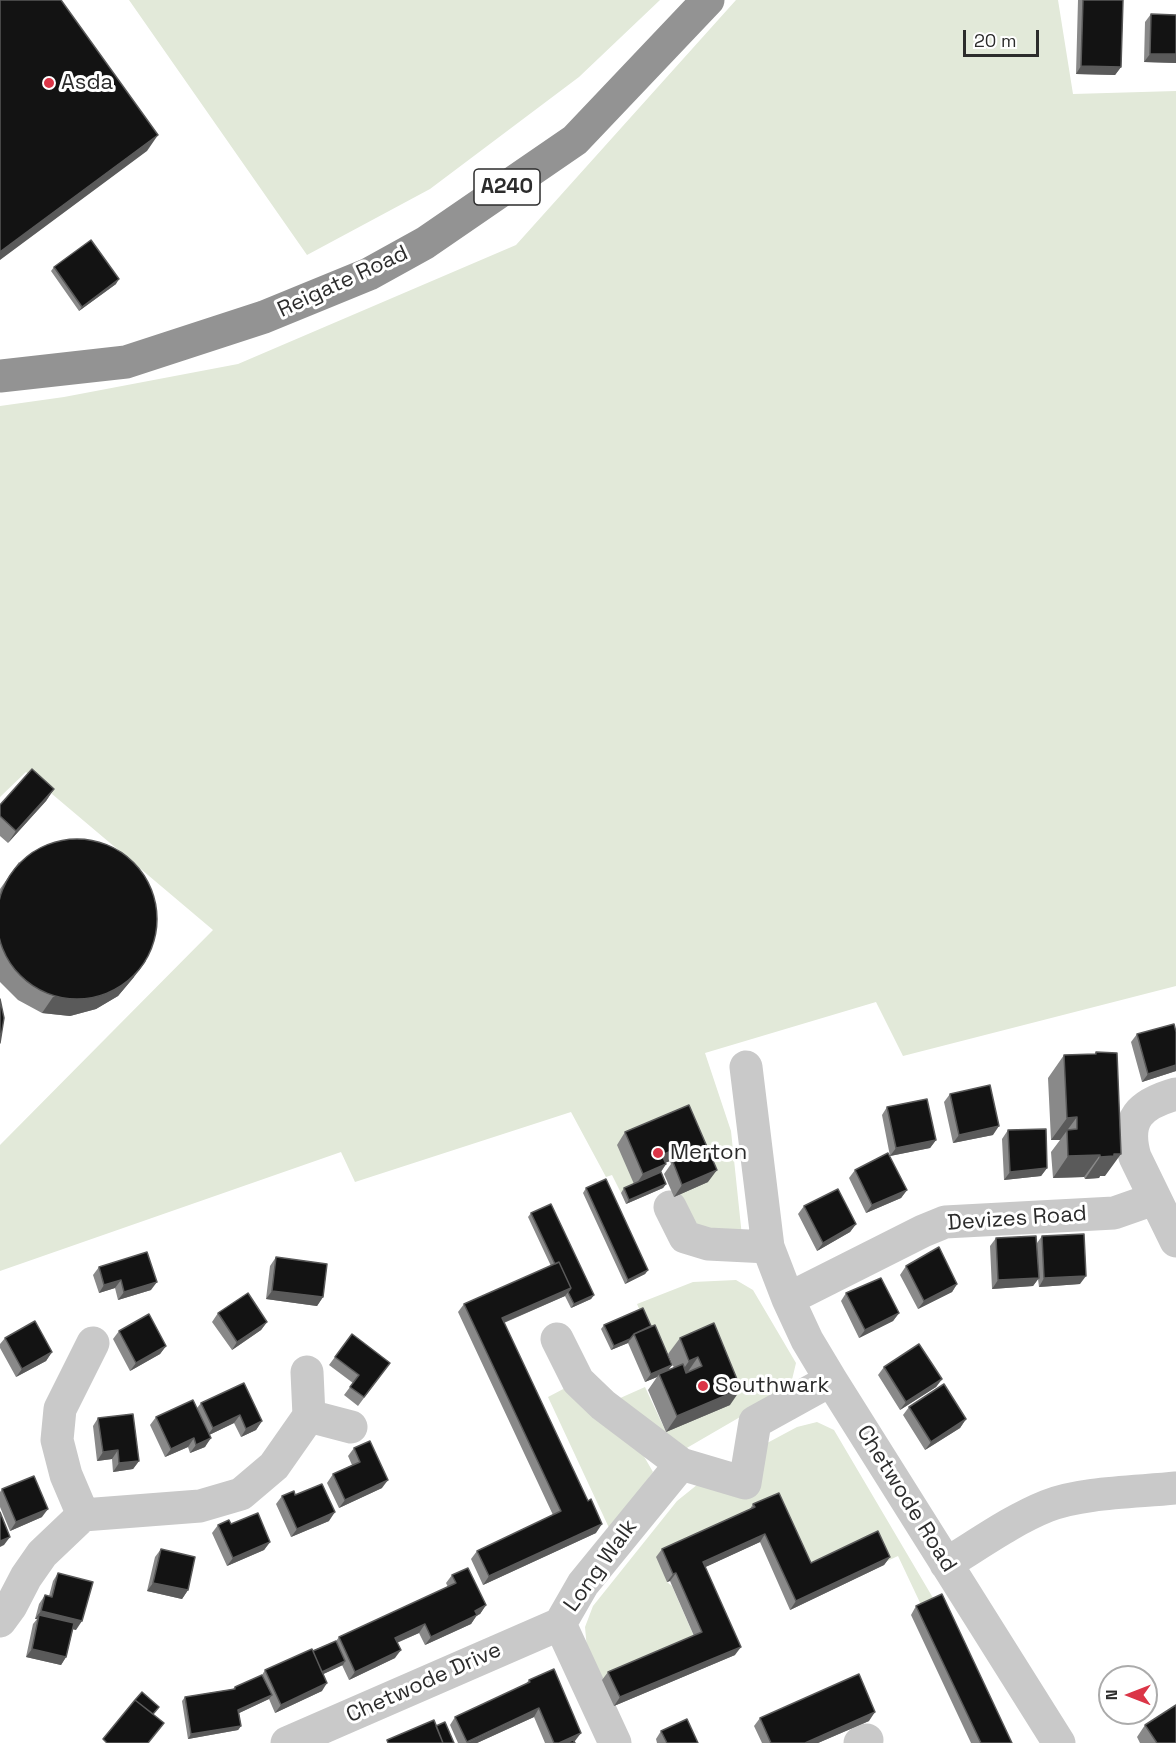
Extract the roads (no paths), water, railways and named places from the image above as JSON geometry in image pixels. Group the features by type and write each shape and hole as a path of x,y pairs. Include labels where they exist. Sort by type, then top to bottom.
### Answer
{"highway":[{"name":"Reigate Road","path":"0,376 126,362 264,317 369,274 425,243 575,140 708,0"}],"street":[{"name":"Chetwode Road","path":"746,1067 768,1247 788,1299 807,1340 831,1380 1059,1743"},
{"path":"1176,1094 1151,1102 1141,1110 1134,1119 1131,1131 1131,1144 1135,1157 1176,1241"},
{"name":"Devizes Road","path":"788,1299 923,1230 945,1222 1114,1213 1155,1199"},
{"path":"670,1207 685,1237 708,1244 768,1247"},
{"path":"557,1339 578,1381 603,1405 681,1464 745,1483 755,1422 831,1380"},
{"path":"83,1515 66,1474 57,1440 60,1409 93,1343"},
{"path":"0,1621 42,1554 83,1515 200,1506 241,1494 274,1466 309,1416 307,1372"},
{"path":"309,1416 351,1427"},
{"name":"Long Walk","path":"615,1743 560,1624 583,1584 681,1464"},
{"path":"946,1564 1048,1505 1071,1499 1176,1488"},
{"name":"Chetwode Drive","path":"287,1743 560,1624"}],"place":[{"name":"Asda","path":"49,83"},
{"name":"Merton","path":"658,1153"},
{"name":"Southwark","path":"703,1386"}]}
